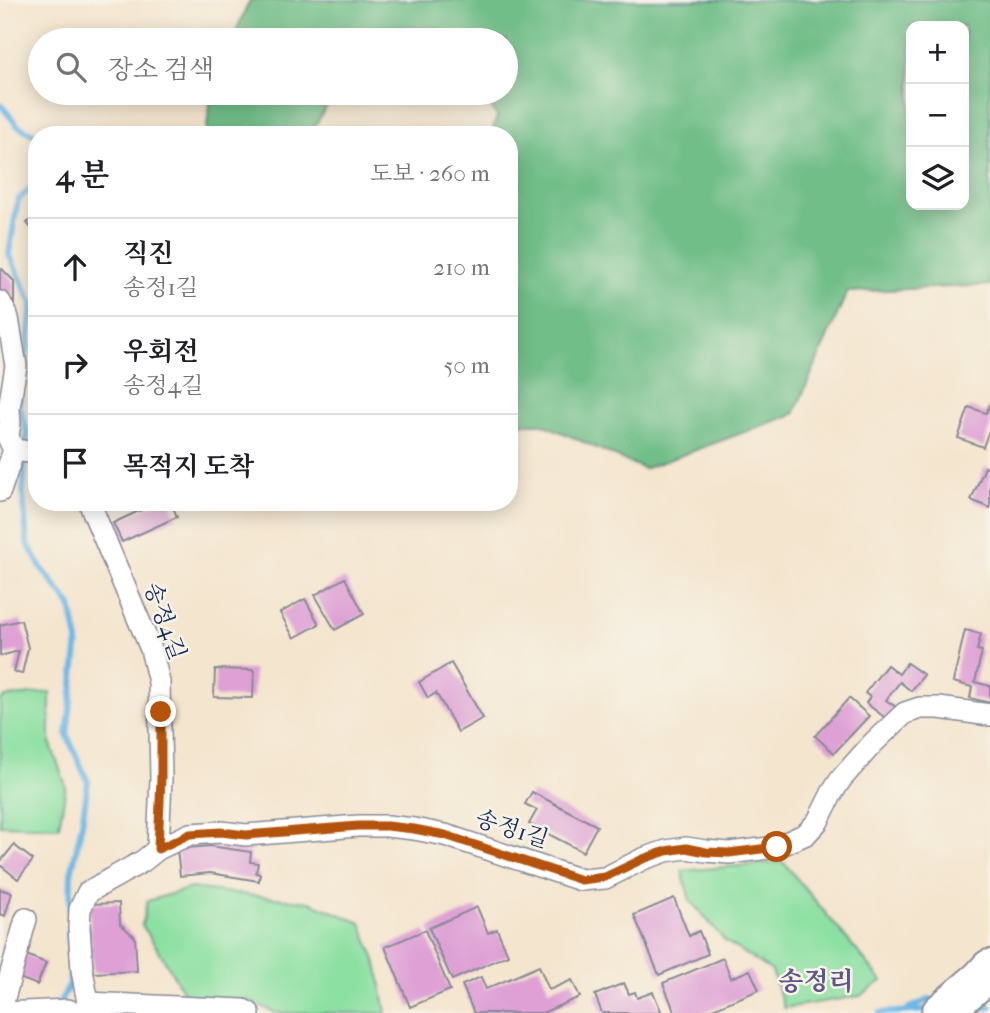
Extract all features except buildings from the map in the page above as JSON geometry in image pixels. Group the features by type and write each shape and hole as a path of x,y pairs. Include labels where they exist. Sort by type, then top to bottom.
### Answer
{"highway":[{"path":"941,1013 990,969"}],"street":[{"path":"0,302 8,318 16,366 9,408 8,437 14,450 0,491"},
{"path":"14,450 28,452"},
{"name":"송정4길","path":"93,511 151,649 159,682 161,778 158,849"},
{"name":"송정1길","path":"80,1010 80,909 88,892 143,861 158,849 190,834 221,832 246,835 387,826 445,835 581,880 605,877 666,851 686,848 729,853 777,847 806,834 818,821 841,779 905,713 920,708 939,708 990,715"},
{"path":"26,919 1,1013 243,1010 249,1013"}],"green space":[{"path":"250,0 990,0 990,285 847,292 794,414 644,469 543,424 518,424 518,126 494,126 497,116 489,105 518,105 518,28 237,28"},
{"path":"210,105 328,105 315,126 207,126"},
{"path":"50,692 50,742 66,786 59,827 0,825 0,701 5,697"},
{"path":"783,862 882,981 860,996 784,1008 772,971 725,941 690,900 682,871"},
{"path":"191,888 310,902 361,923 378,968 386,1013 276,1013 250,1001 185,995 142,925 147,901"}],"waterway":[{"path":"0,104 18,126 28,131"},
{"path":"28,191 18,200 9,254 28,295"},
{"path":"25,373 28,343"},
{"path":"21,398 20,405 27,434 23,492 27,542 40,566 71,606 78,641 67,735 88,782 71,874 70,913"},
{"path":"58,1005 70,985 69,931"},
{"path":"909,1008 931,999"},
{"path":"971,1008 990,1007"},
{"path":"880,1013 929,1010"}],"district":[{"name":"송정리","path":"816,981"}],"route":[{"path":"161,712 158,849 190,834 221,832 246,835 387,826 445,835 581,880 605,877 666,851 686,848 729,853 777,847"}]}
